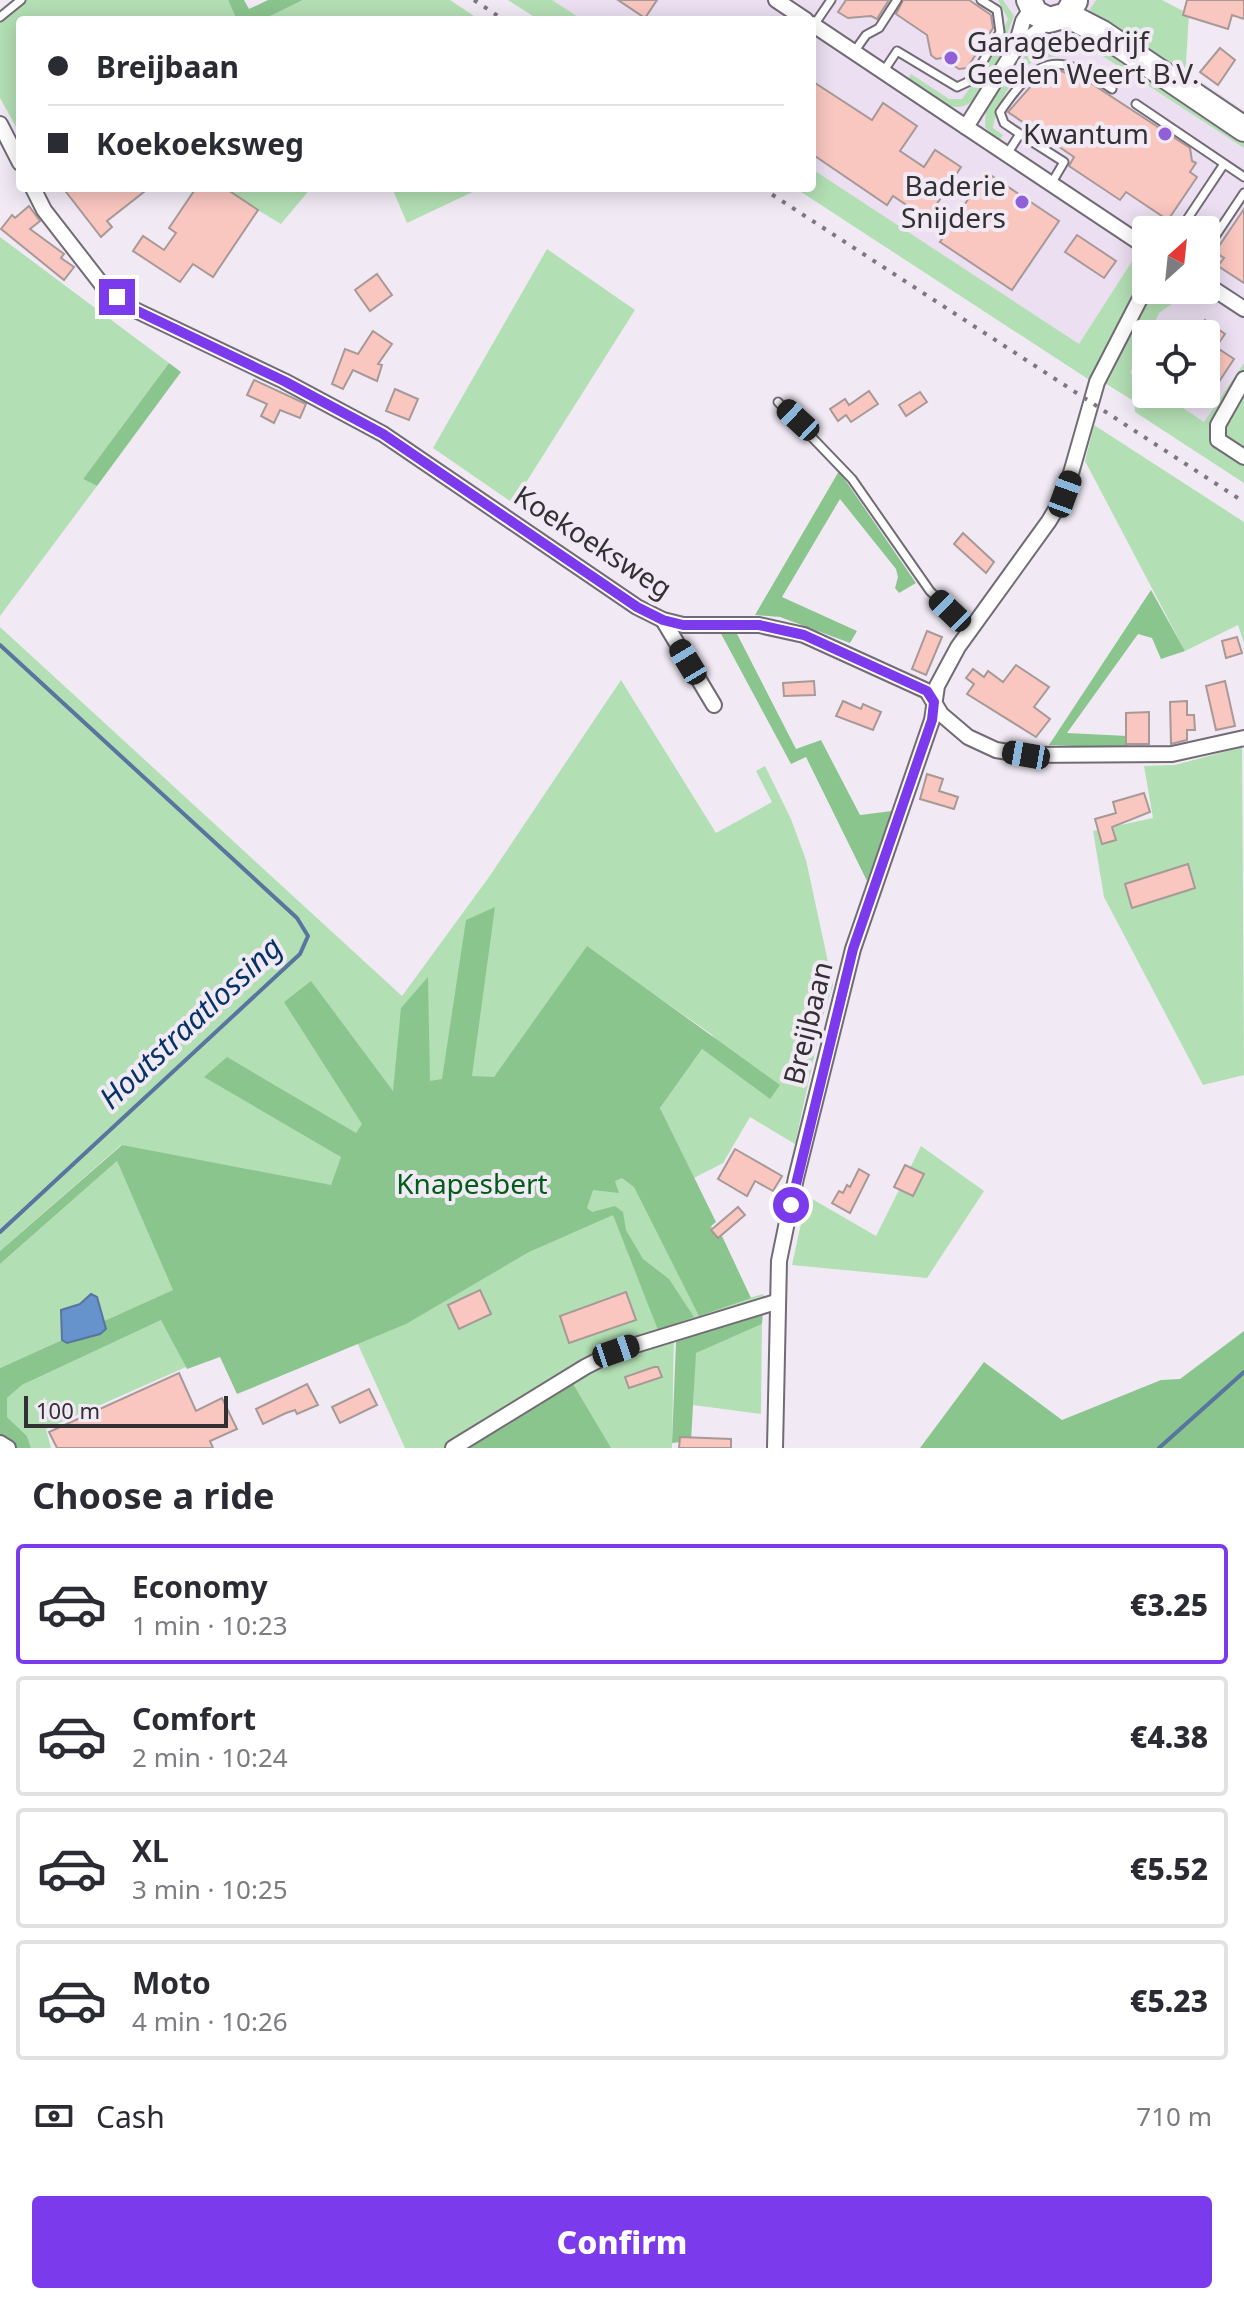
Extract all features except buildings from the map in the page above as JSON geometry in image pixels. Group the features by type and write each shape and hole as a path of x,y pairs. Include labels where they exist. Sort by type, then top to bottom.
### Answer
{"main road":[{"path":"1054,8 1102,33 1244,129"}],"street":[{"path":"776,0 800,16"},
{"path":"966,127 1015,49 1023,21 1054,8"},
{"path":"816,26 1132,238"},
{"path":"0,124 16,155"},
{"name":"Koekoeksweg","path":"35,192 44,210 103,286 131,308 284,381 383,434 637,607 663,620 683,625 759,625 804,635 927,691 941,714 968,737 996,750 1026,755 1172,754 1244,738"},
{"path":"1220,293 1244,309"},
{"name":"Breijbaan","path":"775,1448 779,1261 796,1178 853,949 932,720 937,686 970,630 1065,494 1097,382 1137,304"},
{"path":"1244,379 1218,425 1218,440 1244,457"},
{"path":"663,620 714,705"},
{"path":"453,1448 616,1351 776,1302"},
{"path":"0,1443 8,1448"}],"lane":[{"path":"0,17 21,0"},
{"path":"816,17 831,0"},
{"path":"854,52 866,35 879,28 897,0"},
{"path":"883,72 897,51 957,87 972,80 1000,32 997,10 981,0"},
{"path":"1051,184 1064,162 1004,123 1000,112 1032,71 1049,66 1067,65 1094,76 1112,89"},
{"path":"1136,104 1244,177"},
{"path":"1007,154 1020,134"},
{"path":"1189,216 1224,164"},
{"path":"1220,229 1244,193"},
{"path":"778,402 852,479 930,591 970,630"}],"shaded area":[{"path":"545,0 1095,0 1101,13 1244,110 1244,465 1158,408 1220,408 1220,320 1132,320 1132,391 816,181 816,16 569,16"}],"green space":[{"path":"24,0 228,0 235,16 16,16 16,127 0,98 0,20"},
{"path":"228,0 244,0 249,9 268,0 303,0 270,16 235,16"},
{"path":"303,0 450,0 474,16 270,16"},
{"path":"508,0 552,0 577,16 533,16"},
{"path":"998,0 1003,0 1014,16 994,70 977,97 967,105 950,106 908,79 911,74 949,99 962,99 992,57 1008,19"},
{"path":"1096,0 1162,0 1189,14 1186,62 1192,67 1185,77 1104,24 1089,11"},
{"path":"1078,29 1244,137 1244,148 1072,36"},
{"path":"1040,35 1048,40 1067,41 1058,56 1032,62 1012,82 1001,101 993,128 1003,135 999,141 985,127 986,109"},
{"path":"816,172 1079,344 1132,261 1132,301 1091,381 801,192 816,192"},
{"path":"228,192 308,192 281,224"},
{"path":"394,192 473,192 407,223"},
{"path":"0,237 169,363 83,479 97,486 0,616"},
{"path":"547,249 635,310 513,503 433,448"},
{"path":"1144,304 1172,304 1159,313 1156,320 1135,320"},
{"path":"1132,326 1132,400 1103,382"},
{"path":"169,363 181,372 97,486 83,479"},
{"path":"1244,363 1244,370 1220,407 1220,398"},
{"path":"1244,394 1244,452 1228,437 1225,424"},
{"path":"1135,408 1183,408 1204,422 1213,408 1219,408 1211,426 1244,463 1244,483 1135,412"},
{"path":"1094,425 1244,522 1244,643 1238,625 1185,651 1085,461"},
{"path":"839,471 916,583 899,593 895,588 898,577 896,569 840,499 782,597 857,631 850,643 780,617 755,615"},
{"path":"1151,590 1185,651 1161,659 1152,638 1138,634 1067,733 1128,736 1127,748 1049,745"},
{"name":"Knapesbert","path":"0,627 402,996 489,877 621,680 716,833 772,802 756,771 765,766 791,819 806,860 833,985 822,1020 795,1144 750,1117 723,1163 694,1178 660,1108 702,1049 770,1098 711,1034 586,947 652,1111 749,1298 763,1294 765,1298 674,1329 672,1448 405,1448 356,1340 125,1146 121,1145 0,1251"},
{"path":"719,630 735,630 796,749 821,740 860,815 892,811 867,881 806,757 791,764"},
{"path":"1242,747 1244,1075 1203,1085 1104,897 1093,831 1153,818 1144,766 1175,765"},
{"name":"Knapesbert","path":"495,907 472,1076 494,1077 587,946 780,1085 770,1099 702,1049 660,1108 716,1222 710,1227 718,1237 722,1236 751,1298 699,1316 634,1187 622,1178 615,1181 619,1193 593,1190 587,1208 592,1212 615,1206 623,1212 626,1230 643,1259 669,1279 694,1317 658,1330 613,1215 529,1252 406,1324 237,1394 220,1357 187,1369 161,1320 22,1385 7,1398 7,1417 27,1436 31,1448 16,1448 0,1437 0,1368 62,1340 67,1343 106,1329 104,1321 173,1290 117,1161 0,1264 0,1251 122,1145 331,1185 341,1157 204,1077 227,1057 356,1133 362,1124 284,1002 311,981 393,1091 401,1008 428,977 430,1081 442,1079 466,920"},
{"path":"921,1146 984,1191 927,1278 792,1265 807,1196 876,1236"},
{"path":"117,1161 174,1290 104,1321 97,1297 61,1310 62,1340 0,1368 0,1264"},
{"path":"763,1310 762,1324 696,1353 691,1441 672,1443 676,1342"},
{"path":"162,1319 186,1367 46,1429 51,1448 31,1448 27,1436 7,1417 7,1398 22,1385"},
{"path":"762,1324 761,1414 693,1405 695,1353"},
{"path":"1244,1331 1244,1448 920,1448 984,1362 1062,1420 1161,1380 1180,1379"},
{"path":"573,1384 611,1448 470,1448"}],"water":[{"path":"91,1294 97,1297 106,1329 100,1334 67,1343 62,1340 61,1310 80,1304"}],"waterway":[{"name":"Houtstraatlossing","path":"0,645 297,918 308,936 300,954 0,1232"},
{"path":"1159,1448 1244,1372"}],"railway":[{"path":"474,0 498,16"},
{"path":"768,192 1244,502"}],"place":[{"name":"Garagebedrijf Geelen Weert B.V.","path":"951,58"},
{"name":"Kwantum","path":"1165,134"},
{"name":"Baderie Snijders","path":"1022,202"}],"route":[{"path":"117,297 131,308 284,381 383,434 637,607 663,620 683,625 759,625 804,635 927,691 934,702 932,720 853,949 791,1205"}]}
